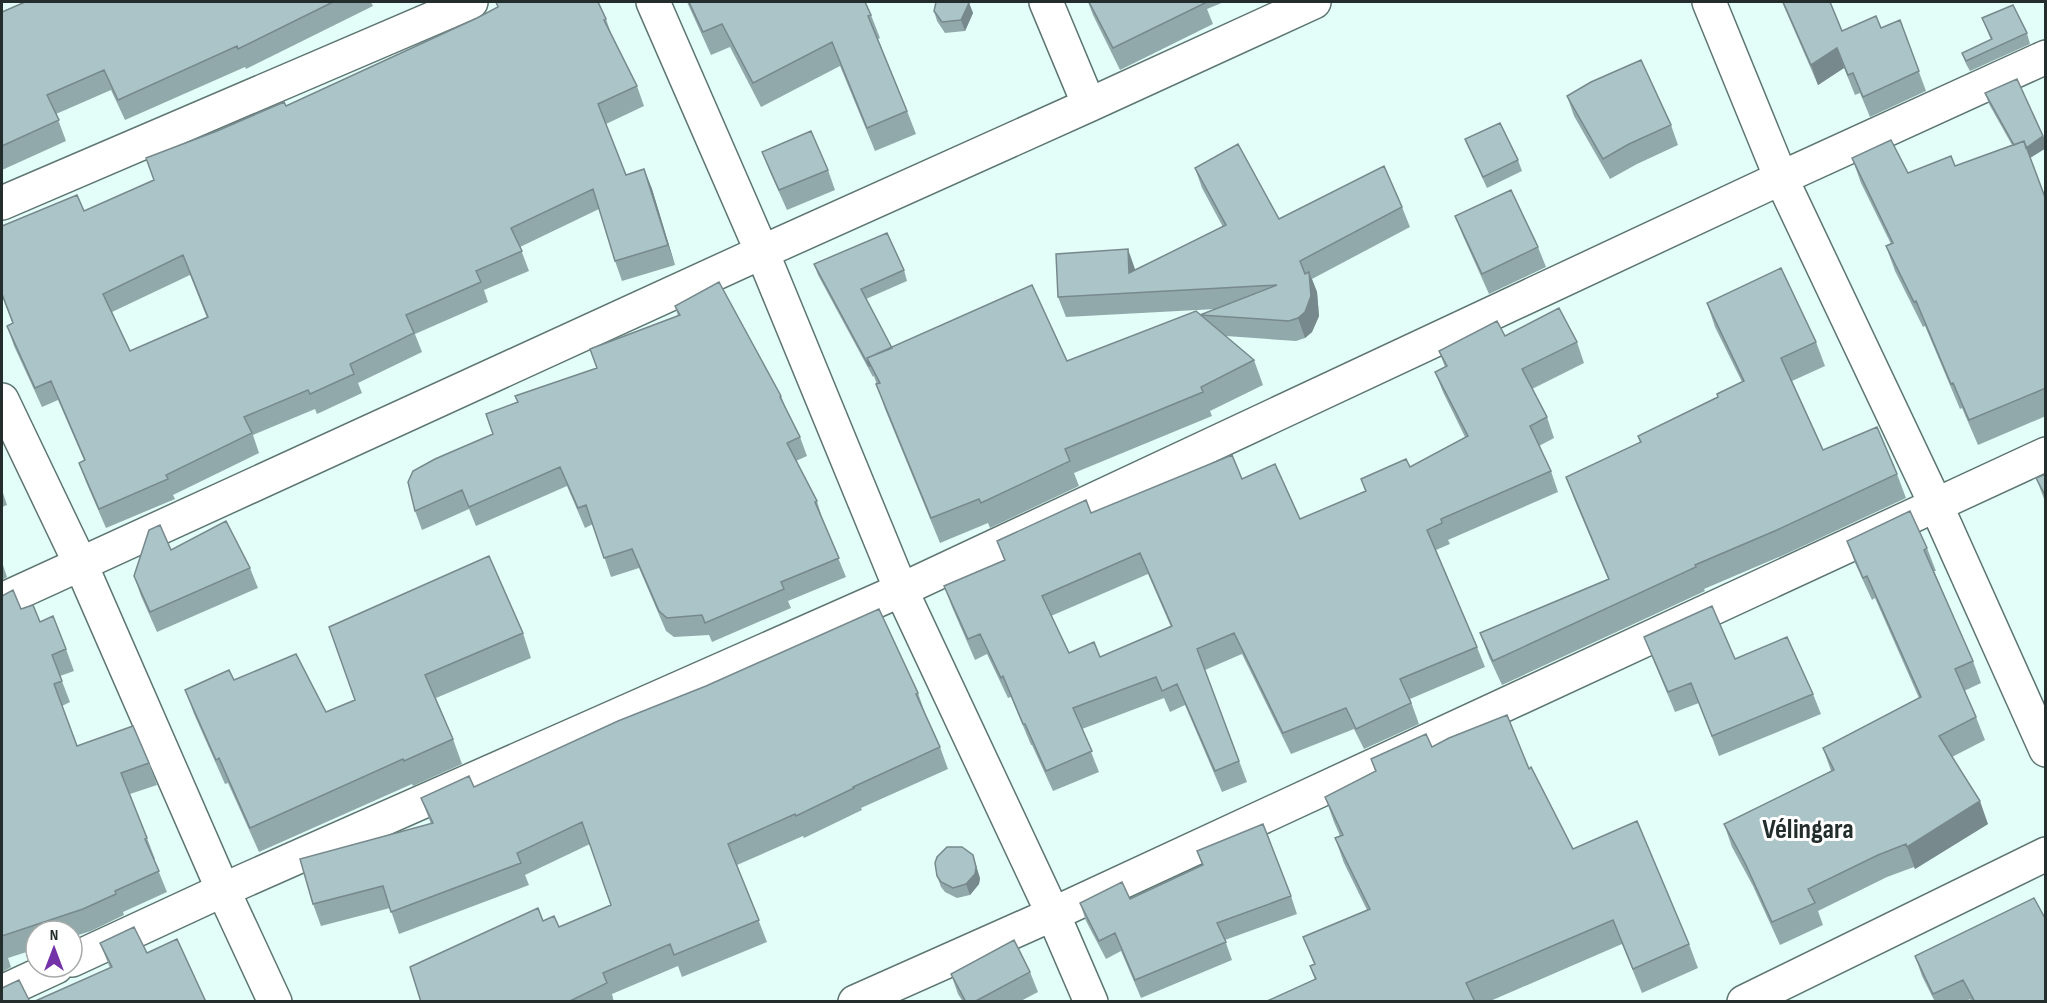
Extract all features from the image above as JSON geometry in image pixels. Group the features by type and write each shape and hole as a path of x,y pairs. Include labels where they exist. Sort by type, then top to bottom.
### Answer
{"main road":[{"path":"2,203 471,2"},
{"path":"653,2 762,252 902,590 1053,914 1091,1002"},
{"path":"1046,2 1089,105"},
{"path":"2,600 1314,2"},
{"path":"1709,2 1781,178 1936,505 2046,750"},
{"path":"84,954 223,890 902,590 1781,178 2046,57"},
{"path":"2,400 81,565 223,890 275,1002"},
{"path":"855,1002 1053,914 2046,454"},
{"path":"1744,1002 2046,854"},
{"path":"2,992 30,979"}],"building":[{"path":"25,2 333,2 238,49 237,46 118,100 104,70 47,95 59,120 2,146 2,12"},
{"path":"496,2 598,2 606,19 604,20 637,86 598,104 626,175 644,169 668,245 615,261 593,189 511,228 522,251 476,271 481,282 406,315 414,333 350,364 354,374 310,394 308,390 244,417 252,433 166,475 168,479 99,509 79,463 85,460 51,381 35,388 7,326 13,323 2,294 2,226 77,195 84,211 154,180 146,158 284,102 286,106 498,7","holes":["183,255 208,317 130,351 103,294"]},
{"path":"689,2 865,2 871,15 868,16 907,111 867,128 832,42 753,83 722,24 703,32"},
{"path":"936,2 969,3 961,20 942,22 934,11"},
{"path":"1089,2 1204,2 1205,3 1113,48"},
{"path":"1783,2 1830,2 1842,31 1876,16 1881,28 1900,20 1919,71 1863,97 1853,73 1848,75 1837,48 1811,65"},
{"path":"2013,5 2027,33 1966,61 1962,53 1992,39 1982,18"},
{"path":"1641,60 1671,125 1603,159 1567,96 1591,82"},
{"path":"2017,79 2043,136 2026,148 2024,141 2014,145 1985,93"},
{"path":"1500,123 1518,160 1483,177 1465,139"},
{"path":"811,131 828,170 779,190 762,152"},
{"path":"1891,140 1908,173 1951,156 1955,166 2024,141 2046,200 2046,388 1969,420 1916,301 1914,302 1886,246 1893,243 1852,158"},
{"path":"1238,144 1279,219 1384,166 1402,207 1300,261 1305,274 1309,272 1311,296 1305,312 1289,321 1200,315 1277,285 1058,297 1056,254 1128,249 1129,273 1226,225 1195,168"},
{"path":"1511,190 1538,247 1482,274 1455,216"},
{"path":"887,233 904,270 861,289 892,348 867,358 869,366 814,264"},
{"path":"1781,268 1816,342 1781,358 1823,450 1877,427 1897,474 1695,565 1696,567 1493,661 1480,633 1609,579 1566,477 1641,442 1638,436 1718,397 1717,394 1744,381 1707,303"},
{"path":"719,282 781,396 800,437 787,443 817,501 815,502 839,558 781,582 784,589 705,623 702,615 667,618 659,611 632,549 604,558 586,505 578,508 560,467 469,507 462,490 415,511 408,482 413,471 493,434 486,414 518,402 515,396 597,368 590,349 680,315 675,306"},
{"path":"1032,285 1067,361 1196,311 1254,360 1201,387 1203,392 1065,449 1070,461 981,503 979,499 931,518 876,384 880,383 867,358"},
{"path":"1559,308 1577,342 1522,369 1547,417 1530,426 1551,471 1441,519 1442,523 1427,530 1477,647 1400,679 1411,703 1356,729 1346,708 1283,733 1234,633 1197,649 1239,761 1215,771 1177,684 1162,691 1156,677 1073,708 1092,751 1046,771 1003,676 1001,678 980,634 968,639 944,586 1005,560 997,541 1086,500 1091,513 1232,455 1242,479 1275,464 1300,519 1366,491 1361,479 1406,459 1410,467 1468,436 1435,372 1447,366 1439,351 1497,321 1505,336","holes":["1140,553 1172,626 1100,657 1094,642 1069,653 1042,596"]},
{"path":"2046,474 2046,497 2036,478"},
{"path":"1910,511 1927,548 1924,550 1973,661 1955,669 1976,717 1939,736 1980,801 1907,847 1906,844 1878,855 1808,889 1815,903 1772,922 1724,824 1834,770 1823,748 1921,697 1867,576 1863,578 1847,541"},
{"path":"226,521 250,568 150,612 134,576 149,530 160,525 171,550"},
{"path":"489,556 523,633 425,675 453,739 250,828 185,690 229,670 234,680 296,654 326,712 355,700 329,627"},
{"path":"13,590 21,609 33,605 40,622 53,616 66,649 52,655 62,681 54,684 77,746 133,726 149,763 121,773 159,871 83,909 53,919 24,919 24,929 2,936 2,596"},
{"path":"1712,606 1735,659 1787,637 1813,694 1712,736 1691,683 1668,692 1644,637"},
{"path":"879,609 940,747 796,816 795,814 728,844 759,920 674,955 670,944 603,973 607,983 568,1002 421,1002 410,967 538,908 543,921 554,916 559,927 611,905 582,822 517,853 521,863 391,912 383,886 313,904 300,859 433,823 421,798 469,776 474,787 618,721 706,686"},
{"path":"1507,715 1529,769 1531,767 1573,849 1637,821 1689,944 1633,969 1613,920 1466,983 1475,1002 1265,1002 1316,979 1310,966 1315,964 1303,937 1370,909 1335,838 1343,835 1325,797 1376,771 1371,759 1426,734 1432,747"},
{"path":"1263,824 1291,896 1217,923 1226,942 1135,980 1115,933 1099,941 1080,903 1122,882 1130,899 1203,865 1197,851"},
{"path":"947,847 962,847 973,855 975,874 966,884 953,888 941,882 937,876 935,863 937,857"},
{"path":"2034,898 2046,920 2046,1002 1975,1002 1963,980 1933,994 1915,956"},
{"path":"134,927 147,953 177,939 206,1002 33,1002 112,967 100,943"},
{"path":"1014,940 1030,972 974,1002 966,1002 951,974"},
{"path":"19,980 30,1002 2,1002 2,988"}],"district":[{"name":"Vélingara","path":"1808,829"}]}
